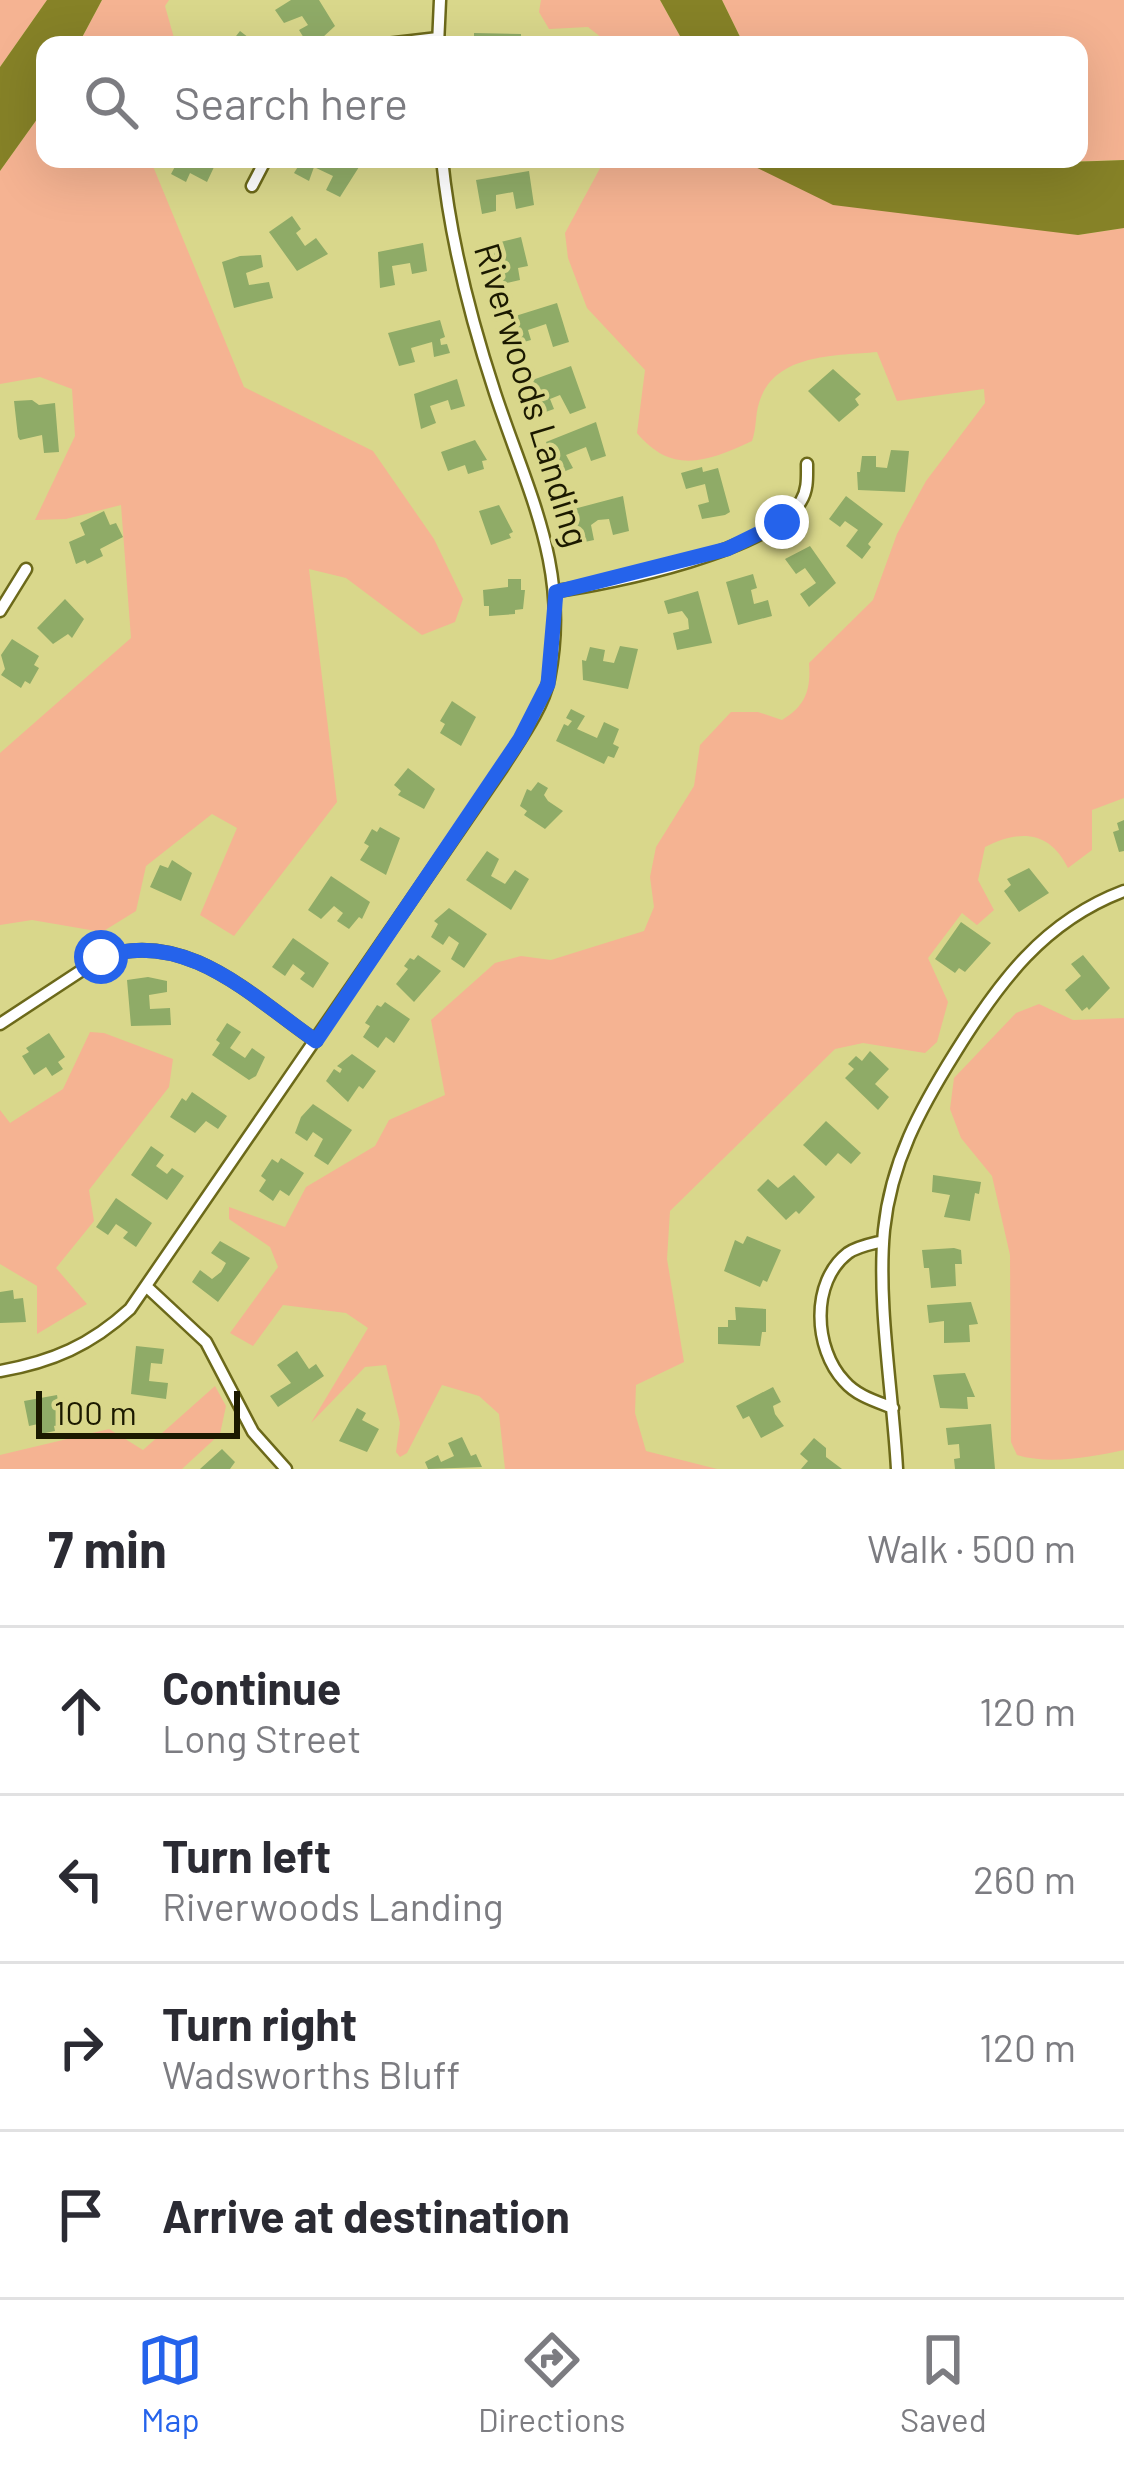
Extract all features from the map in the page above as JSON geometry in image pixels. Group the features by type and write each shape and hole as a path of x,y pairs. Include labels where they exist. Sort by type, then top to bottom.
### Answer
{"street":[{"path":"438,36 440,0"},
{"path":"252,186 261,168"},
{"name":"Riverwoods Landing","path":"0,1371 45,1362 89,1342 130,1309 520,739 548,684 556,592 544,528 469,308 444,168"},
{"path":"556,592 727,549 764,534 801,502 807,464"},
{"path":"0,611 26,569"},
{"path":"896,1469 883,1241 891,1187 909,1133 998,984 1027,952 1070,918 1124,891"},
{"path":"0,1024 101,957 139,947 158,948 197,960 316,1041"},
{"path":"883,1241 855,1249 837,1264 824,1294 820,1322 828,1355 843,1380 855,1392 893,1408"},
{"path":"147,1287 206,1342 253,1432 286,1469"}],"shaded area":[{"path":"0,0 47,0 0,67"},
{"path":"47,0 102,0 83,36 36,36 36,121 0,171 0,67"},
{"path":"102,0 169,0 165,6 173,36 83,36"},
{"path":"541,0 660,0 680,36 600,36 588,27 549,29 539,12"},
{"path":"660,0 722,0 740,36 680,36"},
{"path":"722,0 1124,0 1124,160 1088,161 1088,36 740,36"},
{"path":"36,121 36,168 154,168 244,387 373,451 434,539 463,599 455,622 422,635 346,578 309,569 337,802 234,936 200,915 237,828 212,814 146,866 136,911 102,932 32,920 0,925 0,753 131,638 121,505 66,519 35,520 75,436 72,389 40,377 0,384 0,171"},
{"path":"1124,160 1124,228 1078,235 833,205 757,168 1088,168 1088,162"},
{"path":"600,168 779,168 1078,235 1124,228 1124,798 1092,810 1092,850 1068,868 1052,847 1033,837 1010,837 985,847 978,880 994,910 977,925 962,913 928,958 948,1002 937,1042 925,1053 863,1043 835,1049 670,1211 667,1259 684,1362 636,1385 635,1413 646,1451 717,1469 505,1469 499,1414 479,1396 442,1385 407,1453 400,1457 396,1452 400,1423 386,1365 365,1367 311,1423 368,1328 346,1313 283,1305 253,1346 230,1333 278,1267 270,1247 229,1219 229,1207 285,1227 306,1187 375,1146 389,1120 445,1095 431,1020 495,963 521,956 551,960 644,931 654,907 650,877 656,847 694,786 700,745 731,712 758,712 782,720 802,703 809,663 873,600 897,534 926,481 985,403 984,389 897,401 877,352 825,357 778,374 758,408 752,441 705,459 677,460 663,455 637,433 645,370 587,308 568,258 565,233"},
{"path":"1039,1004 1073,1020 1124,1018 1124,1450 1056,1460 1017,1455 1011,1442 1010,1255 992,1176 961,1138 950,1109 954,1078 1016,1013"},
{"path":"90,1032 173,1059 169,1087 89,1190 94,1221 56,1268 87,1304 37,1334 37,1286 0,1264 0,1110 10,1123 63,1089"},
{"path":"215,1386 226,1406 220,1434 182,1469 0,1469 0,1455 109,1429 143,1450"}],"building":[{"path":"291,0 319,0 335,26 324,36 303,36 299,30 308,25 302,16 284,23 275,10"},
{"path":"474,33 521,34 521,36"},
{"path":"174,168 214,168 207,182 190,173 186,182 171,174"},
{"path":"297,168 314,168 309,181 294,173"},
{"path":"316,168 358,168 340,197 326,190 333,176"},
{"path":"529,171 534,205 516,209 513,192 496,195 496,211 482,214 476,180"},
{"path":"292,216 305,246 316,238 328,254 297,271 269,232"},
{"path":"521,237 528,266 518,268 520,280 502,284 499,271 493,273 492,244"},
{"path":"423,243 427,271 412,274 410,263 392,266 395,285 380,288 378,252"},
{"path":"261,255 263,267 246,273 249,285 269,282 273,298 234,308 222,262"},
{"path":"557,303 569,342 553,347 546,324 528,330 531,340 513,345 509,318"},
{"path":"440,320 445,337 441,345 447,344 450,353 434,357 432,342 411,348 415,362 399,366 388,333"},
{"path":"571,366 586,408 570,414 560,395 550,399 554,409 540,414 527,382"},
{"path":"833,369 861,394 855,399 859,405 839,422 808,391"},
{"path":"457,379 465,406 451,410 448,400 430,406 436,423 421,429 414,394"},
{"path":"32,400 39,405 55,403 59,452 44,453 42,435 18,437 14,401"},
{"path":"596,422 606,456 591,461 586,447 566,455 573,468 558,474 554,465 560,463 558,457 552,458 546,442"},
{"path":"475,440 487,460 482,461 484,469 468,474 465,465 448,471 441,452"},
{"path":"891,450 909,451 905,492 858,490 862,456 876,456 876,467 887,468"},
{"path":"702,467 703,472 718,468 730,512 725,515 702,519 698,505 709,502 705,484 686,489 681,473"},
{"path":"623,496 629,531 613,535 609,519 598,520 591,525 594,540 580,543 570,510"},
{"path":"846,496 883,524 862,559 846,546 858,530 845,521 840,527 829,519"},
{"path":"499,505 513,532 511,538 491,545 479,511"},
{"path":"104,511 123,537 100,549 103,556 76,564 69,542 85,535 80,523"},
{"path":"810,546 836,583 809,607 800,594 816,583 805,568 796,574 785,559"},
{"path":"753,574 754,604 768,600 772,616 738,625 726,582"},
{"path":"508,579 521,579 523,609 489,616 483,590 508,587"},
{"path":"698,591 712,643 677,650 673,633 689,629 688,619 682,611 668,614 664,601"},
{"path":"65,599 84,619 72,638 68,634 53,644 37,628"},
{"path":"12,639 39,656 34,665 39,668 30,684 25,681 21,688 1,675 5,669 1,655"},
{"path":"620,646 638,649 628,689 583,680 582,660 586,661 590,647 605,650 603,661 614,663"},
{"path":"452,701 476,717 461,746 440,733 445,724 440,721"},
{"path":"571,709 585,716 577,729 597,738 604,722 619,729 614,758 608,756 604,764 556,741 564,724 572,721 566,718"},
{"path":"408,768 435,789 424,809 398,795 401,791 394,785"},
{"path":"538,782 548,788 544,795 548,801 563,811 545,829 524,815 527,811 520,806 527,789 531,791"},
{"path":"1124,820 1124,851 1119,852 1113,832"},
{"path":"380,827 400,838 386,875 360,860 372,829 377,832"},
{"path":"487,851 499,859 491,876 505,884 515,870 529,879 511,910 466,880"},
{"path":"172,860 192,873 181,901 150,887 160,865 168,868"},
{"path":"1029,868 1049,893 1019,912 1004,891 1011,885 1007,879"},
{"path":"331,876 370,902 362,919 349,929 337,921 343,913 334,906 321,919 308,910"},
{"path":"449,908 487,934 464,968 451,959 459,943 449,936 443,945 431,937 438,924 434,921"},
{"path":"961,922 991,943 965,972 959,968 955,973 935,959"},
{"path":"293,938 329,963 313,988 300,979 305,973 293,964 285,976 272,967"},
{"path":"418,955 441,971 414,1002 396,984 410,958"},
{"path":"1083,955 1110,988 1089,1010 1082,1011 1065,990 1081,976 1071,964"},
{"path":"127,980 167,981 167,992 149,995 150,1009 170,1008 171,1025 131,1026"},
{"path":"385,1002 410,1019 394,1043 386,1037 378,1048 363,1037 370,1026 365,1023 377,1005"},
{"path":"227,1023 241,1032 230,1048 245,1058 252,1048 265,1057 249,1080 212,1055"},
{"path":"49,1033 65,1057 58,1062 63,1069 52,1076 46,1067 34,1075 22,1056"},
{"path":"870,1051 889,1069 875,1084 889,1097 878,1110 845,1078 854,1069 848,1064 856,1056 862,1061"},
{"path":"352,1054 376,1071 348,1102 326,1081 334,1069 340,1073 337,1066"},
{"path":"192,1092 227,1116 218,1129 206,1121 195,1133 170,1117"},
{"path":"313,1104 352,1130 328,1165 314,1156 323,1139 313,1132 307,1141 295,1133"},
{"path":"826,1121 861,1153 851,1164 838,1153 826,1166 803,1145"},
{"path":"151,1146 164,1155 156,1166 167,1174 172,1168 184,1176 167,1200 131,1175"},
{"path":"281,1158 304,1173 289,1196 280,1190 273,1201 259,1191 266,1180 261,1176 272,1159 278,1163"},
{"path":"794,1175 815,1197 786,1220 757,1190 768,1179 778,1188"},
{"path":"933,1175 981,1182 970,1221 944,1217 950,1195 932,1192"},
{"path":"116,1198 152,1223 136,1247 123,1238 128,1232 116,1224 108,1235 96,1227"},
{"path":"747,1236 781,1250 767,1282 763,1280 760,1287 724,1271 735,1240 743,1244"},
{"path":"220,1241 250,1258 218,1302 192,1282 200,1270 212,1279 221,1272 226,1263 211,1253"},
{"path":"922,1250 961,1250 962,1264 955,1264 956,1286 931,1288"},
{"path":"13,1290 14,1299 23,1298 26,1322 0,1323 0,1292"},
{"path":"971,1302 978,1324 969,1325 970,1342 944,1343 944,1321 929,1323 927,1305"},
{"path":"735,1307 766,1309 766,1332 762,1332 760,1346 718,1344 718,1327 728,1327 728,1320 736,1320"},
{"path":"136,1346 164,1349 162,1364 151,1363 149,1381 168,1383 166,1399 131,1394"},
{"path":"297,1351 309,1369 316,1364 324,1376 278,1407 270,1396 291,1383 277,1365"},
{"path":"965,1373 975,1397 967,1397 968,1409 940,1408 933,1375"},
{"path":"773,1387 781,1402 773,1406 775,1414 784,1426 761,1438 749,1416 743,1419 736,1406"},
{"path":"57,1395 62,1424 40,1434 38,1424 29,1426 24,1401"},
{"path":"357,1408 366,1413 362,1420 379,1429 367,1452 339,1441"},
{"path":"991,1424 995,1469 955,1469 959,1444 948,1445 946,1428"},
{"path":"462,1437 482,1467 428,1469 425,1462 438,1455 441,1462 454,1456 448,1443"},
{"path":"814,1438 826,1448 826,1457 842,1469 801,1469 808,1461 800,1454"},
{"path":"222,1449 235,1462 230,1469 200,1469"}],"route":[{"path":"101,957 139,947 197,960 316,1041 520,739 548,684 556,592 727,549 782,522"}]}
